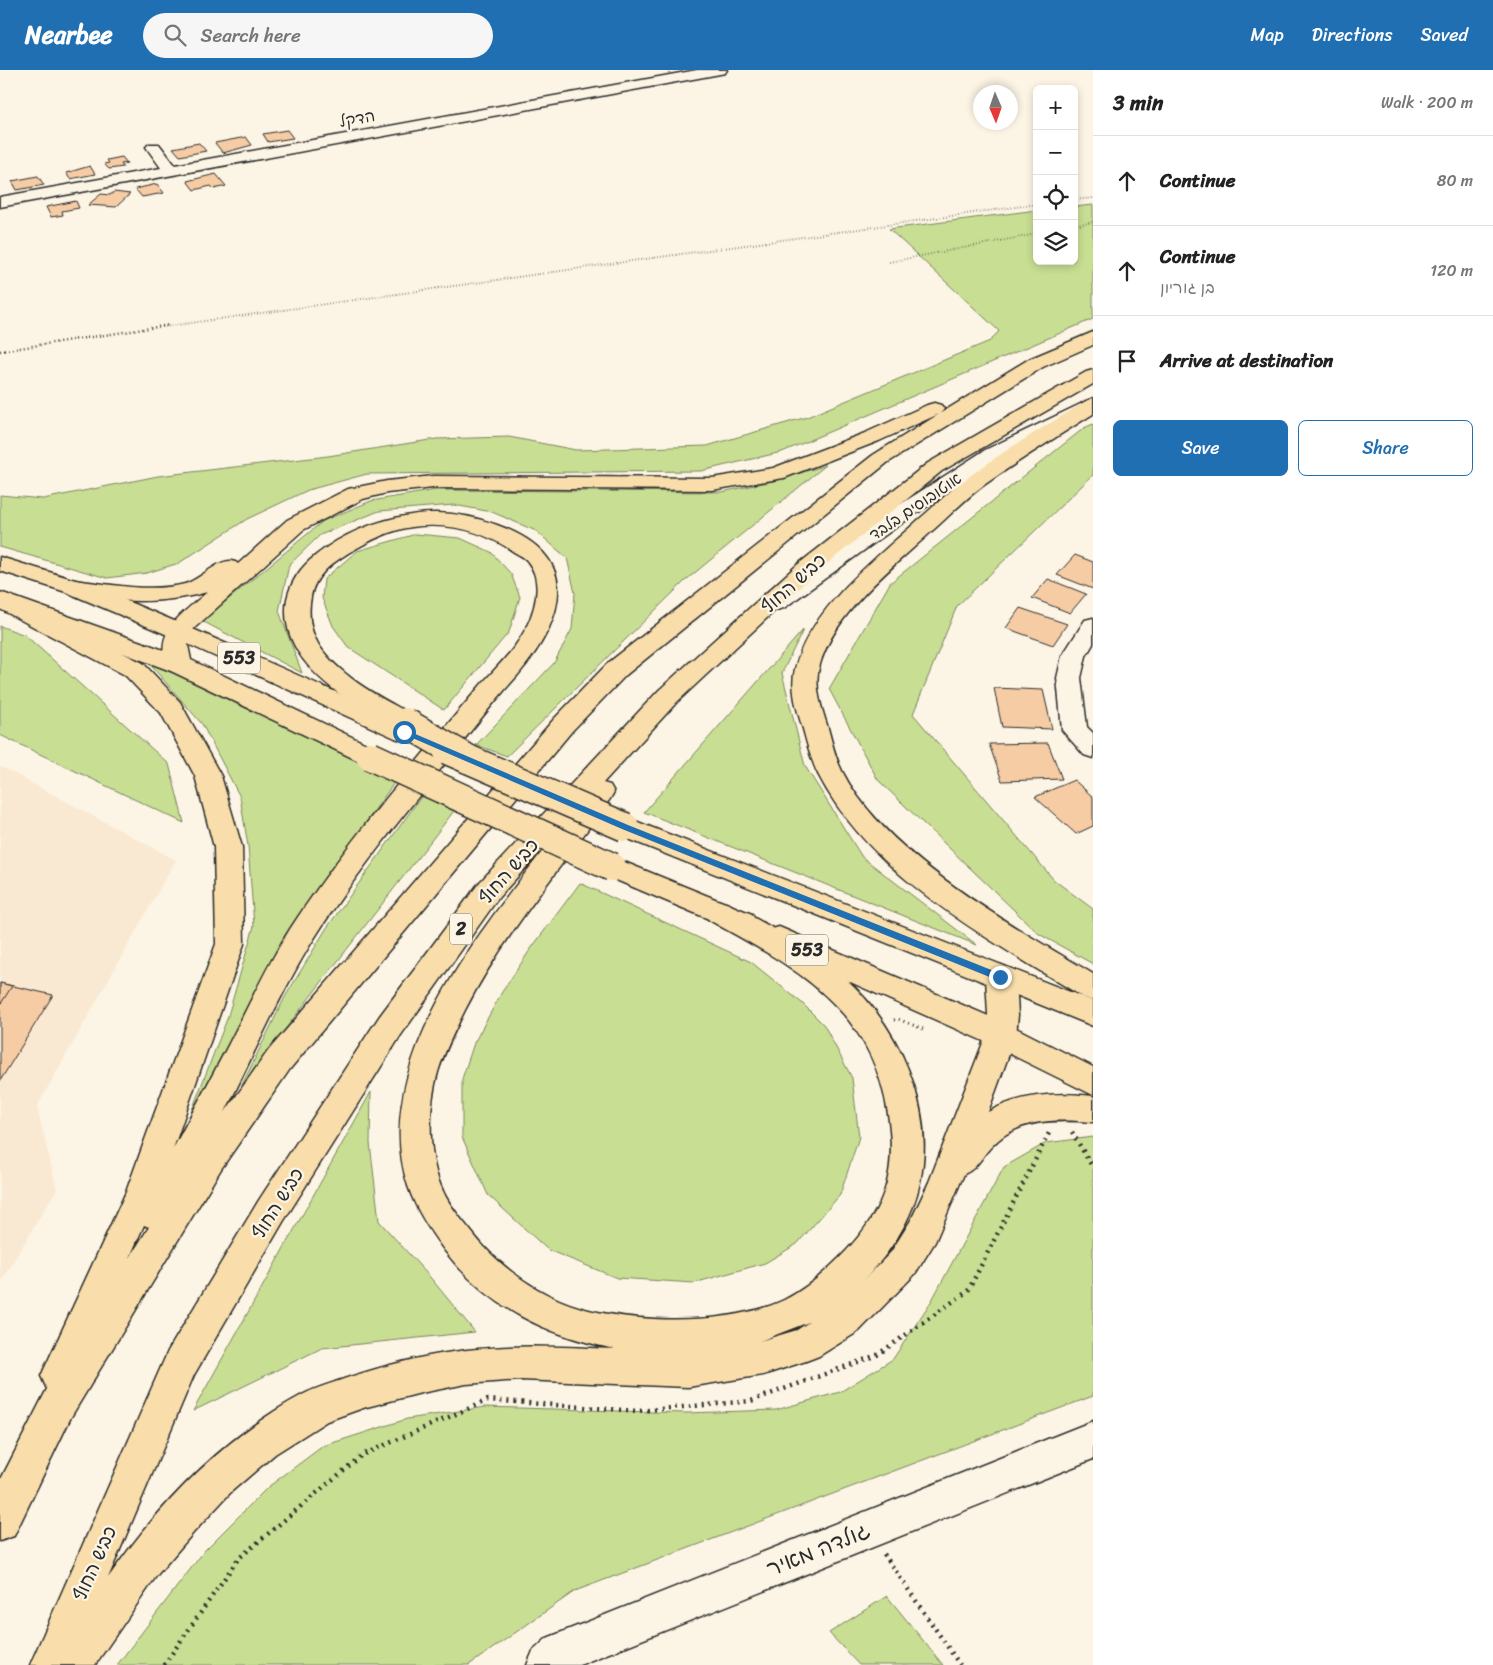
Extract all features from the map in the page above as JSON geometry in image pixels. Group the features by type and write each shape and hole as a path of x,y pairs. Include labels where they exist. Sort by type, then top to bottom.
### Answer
{"main road":[{"path":"74,587 137,594 174,592 200,587 215,578 269,533 324,500 363,486 405,480 712,484 777,474 872,437 1093,338"},
{"path":"58,1404 210,1159 279,1060 563,726 617,669 880,459 1036,364"},
{"name":"כביש החוף","path":"50,1665 181,1364 271,1211 390,1026 489,890 668,696 805,570 935,467 1093,376"},
{"path":"1093,405 980,478 887,559 847,601 818,640 807,669 806,690 819,742 832,775 852,807 876,833 928,880 980,919 1093,989"},
{"path":"180,665 176,645 178,631 295,525 356,494 387,487 433,482 481,481"},
{"path":"0,1522 58,1404 295,945 362,849 487,694 522,655 536,632 547,597 544,574 538,559 512,539 456,521 398,523 364,535 332,554 315,568 302,586 298,604 299,622 305,644 326,671 404,727"},
{"name":"553","path":"0,564 74,587 404,727 468,759 625,827 1000,977"},
{"path":"0,599 134,669 171,708 208,776 228,847 230,944 142,1192 0,1505"},
{"name":"553","path":"0,599 180,665 370,756 612,867 1001,1035"},
{"path":"668,696 582,819 490,942 454,1002 432,1047 422,1078 417,1106 416,1137 421,1172 429,1197 450,1231 471,1259 526,1302 593,1328 644,1335 684,1338 752,1327 788,1315 824,1294 876,1244 893,1217 906,1181 908,1146 905,1112 900,1090 888,1060 874,1033 851,1001 828,980 779,946 719,912"},
{"path":"71,1665 143,1561 219,1478 262,1441 316,1407 392,1382 466,1367 530,1363 632,1366 688,1370 763,1358 806,1344 847,1319 903,1263 923,1231 945,1182 1001,1035 1003,1016 1000,977 1093,1014"},
{"path":"1001,1035 1093,1082"},
{"path":"945,1182 977,1139 995,1123 1018,1113 1046,1108 1093,1109"}],"street":[{"name":"הדקל","path":"0,202 720,70"},
{"path":"154,147 170,170"},
{"name":"אוטובוסים בלבד","path":"747,624 887,523 992,454 1093,405"},
{"path":"1093,625 1074,656 1070,678 1076,730 1093,750"},
{"name":"גולדה מאיר","path":"547,1665 561,1652 1093,1440"}],"path":[{"path":"1078,200 1093,198"},
{"path":"0,351 239,314 1033,205"},
{"path":"1078,225 1093,222"},
{"path":"889,262 1033,235"},
{"path":"868,1530 960,1665"}],"shaded area":[{"path":"0,766 176,860 37,1107 57,1189 0,1284"}],"green space":[{"path":"1093,205 1093,319 782,452 701,471 367,474 308,490 247,519 179,563 147,573 107,578 0,547 0,495 43,499 158,476 328,456 436,439 509,437 576,450 707,446 807,417 990,341 999,331 889,229 1033,211 1033,265 1078,265 1078,207"},
{"path":"1093,424 1093,475 957,606 913,714 1054,880 1093,909 1093,964 1039,934 878,780 829,689 890,583 1084,428"},
{"path":"826,465 686,580 507,756 476,745 554,663 572,629 575,593 567,558 536,531 492,512 454,505 379,511 320,535 289,565 279,611 302,673 202,621 323,521 371,501 436,490 722,492 778,480"},
{"path":"416,534 460,538 491,552 511,574 520,597 509,632 444,710 348,647 333,626 322,598 324,579 357,551"},
{"path":"0,626 25,635 169,764 184,823 0,735"},
{"path":"803,630 782,673 805,766 862,857 977,945 644,812"},
{"path":"147,661 396,780 350,845 180,1141 227,1019 254,926 248,846 240,797 202,724"},
{"path":"423,794 454,811 242,1085 285,997 326,929"},
{"path":"580,883 751,962 802,1003 824,1025 852,1078 859,1137 840,1195 797,1244 765,1263 694,1283 617,1278 548,1250 488,1195 462,1137 462,1079 474,1043 502,992 530,950"},
{"path":"371,1092 370,1143 379,1221 429,1276 475,1332 322,1348 193,1411"},
{"path":"1093,1137 1093,1396 575,1591 469,1665 117,1665 205,1550 268,1487 323,1446 407,1419 485,1407 686,1413 776,1410 840,1392 893,1359 932,1300 1004,1167 1046,1143"},
{"path":"887,1596 943,1665 859,1665 829,1633"}],"building":[{"path":"287,130 293,138 268,142 263,134"},
{"path":"246,137 252,145 223,153 215,143"},
{"path":"199,143 206,151 180,156 173,148"},
{"path":"122,157 127,163 121,164 123,167 109,169 104,164 109,163 107,160"},
{"path":"90,166 95,174 70,179 66,173"},
{"path":"216,174 226,186 214,189 211,186 194,190 187,181"},
{"path":"38,176 44,185 17,190 12,181"},
{"path":"157,184 164,193 142,197 135,189"},
{"path":"114,192 130,194 116,207 88,205 101,194 110,195"},
{"path":"76,201 79,208 62,211 63,215 51,217 46,207"},
{"path":"1075,555 1093,562 1093,589 1057,575"},
{"path":"1048,579 1086,594 1070,613 1032,598"},
{"path":"1020,608 1067,624 1053,645 1006,628"},
{"path":"994,688 1043,690 1052,729 1002,727"},
{"path":"1048,743 1062,779 1002,781 989,744"},
{"path":"1074,780 1093,797 1093,826 1076,834 1035,797"},
{"path":"0,983 53,995 0,1081"},
{"path":"0,983 12,986 0,1005"}],"route":[{"path":"404,732 625,827 1000,977"}]}
